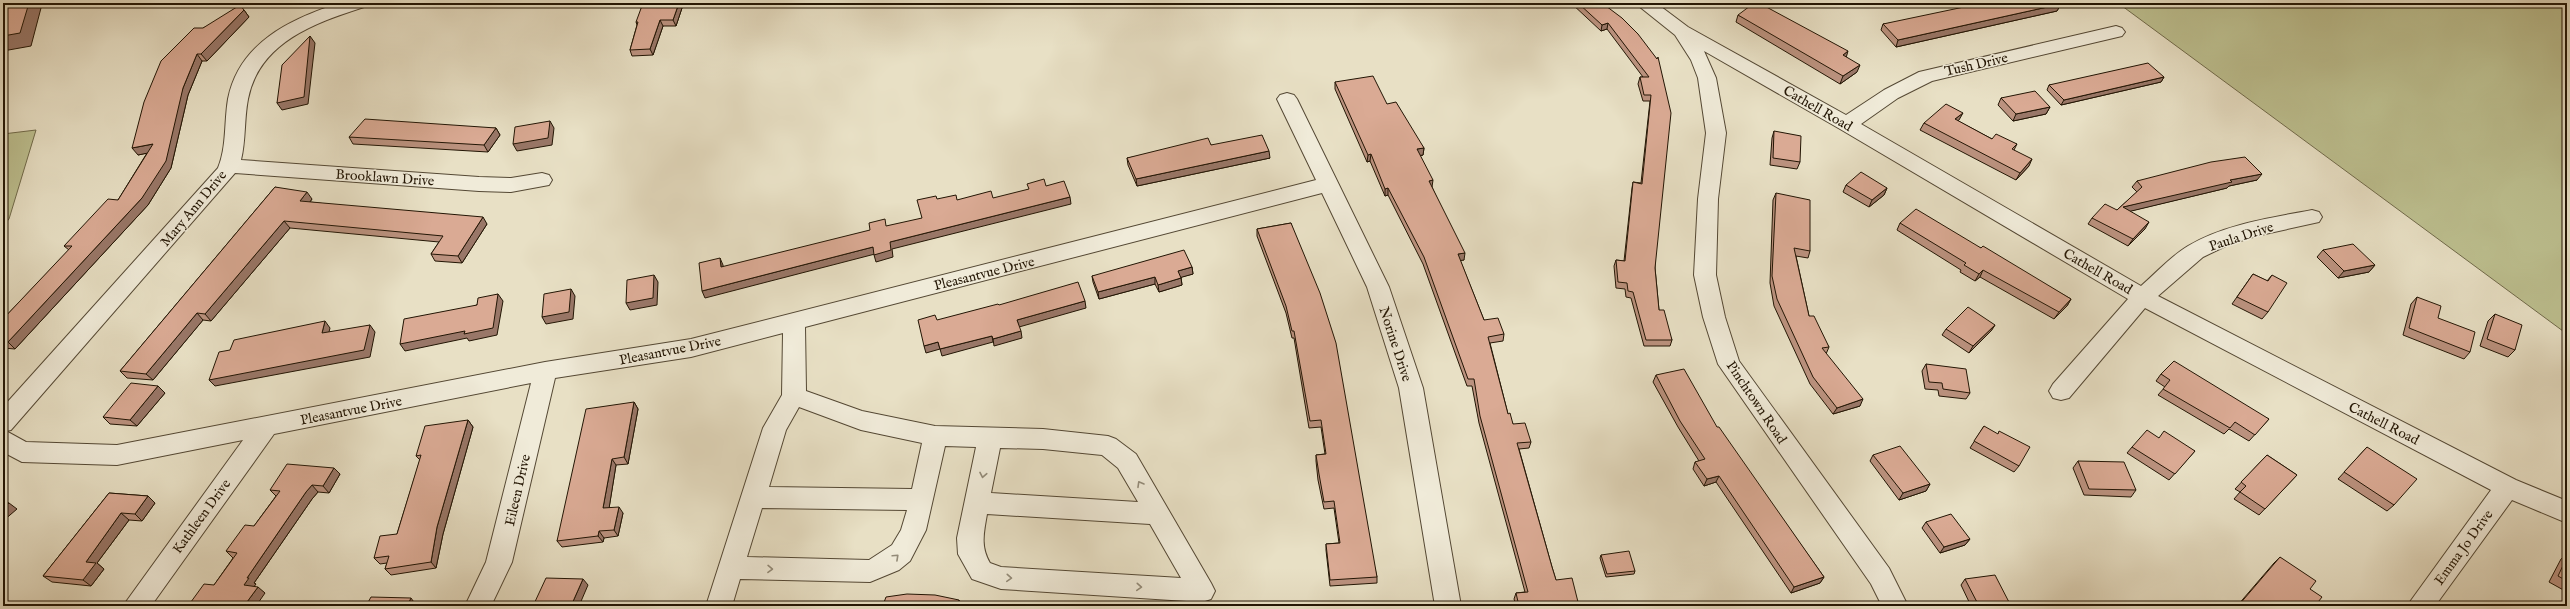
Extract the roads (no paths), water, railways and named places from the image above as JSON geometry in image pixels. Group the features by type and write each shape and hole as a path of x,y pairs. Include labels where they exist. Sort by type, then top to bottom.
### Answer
{"street":[{"name":"Mary Ann Drive","path":"3,423 204,198 229,166 243,74 254,59 272,41 300,25 358,3"},
{"name":"Cathell Road","path":"1644,3 1682,31 1847,124 2142,297 2507,487 2567,512"},
{"name":"Pinchtown Road","path":"1682,31 1700,60 1705,72 1716,133 1708,199 1705,275 1714,317 1729,364 1880,576 1895,606"},
{"name":"Tush Drive","path":"1847,124 1891,94 1926,76 2116,32"},
{"name":"Norine Drive","path":"1287,100 1378,287 1411,388 1448,606"},
{"name":"Brooklawn Drive","path":"229,166 479,184 511,185 542,180"},
{"name":"Pleasantvue Drive","path":"3,440 22,452 117,455 266,427 545,371 691,348 1329,184"},
{"name":"Paula Drive","path":"2061,391 2142,297 2195,252 2221,240 2254,229 2312,217"},
{"path":"719,606 775,428 794,396 794,322"},
{"name":"Eileen Drive","path":"478,606 499,562 545,371"},
{"path":"794,396 861,420 935,436 990,436 1043,439 1108,446 1127,461 1206,598"},
{"name":"Kathleen Drive","path":"136,606 266,427"},
{"path":"731,568 870,571 889,564 902,552 913,529 935,436"},
{"path":"990,436 970,546 970,554 981,572 1001,578 1206,598"},
{"name":"Emma Jo Drive","path":"2420,606 2507,487"},
{"path":"754,496 920,500"},
{"path":"977,502 1158,514"}]}
